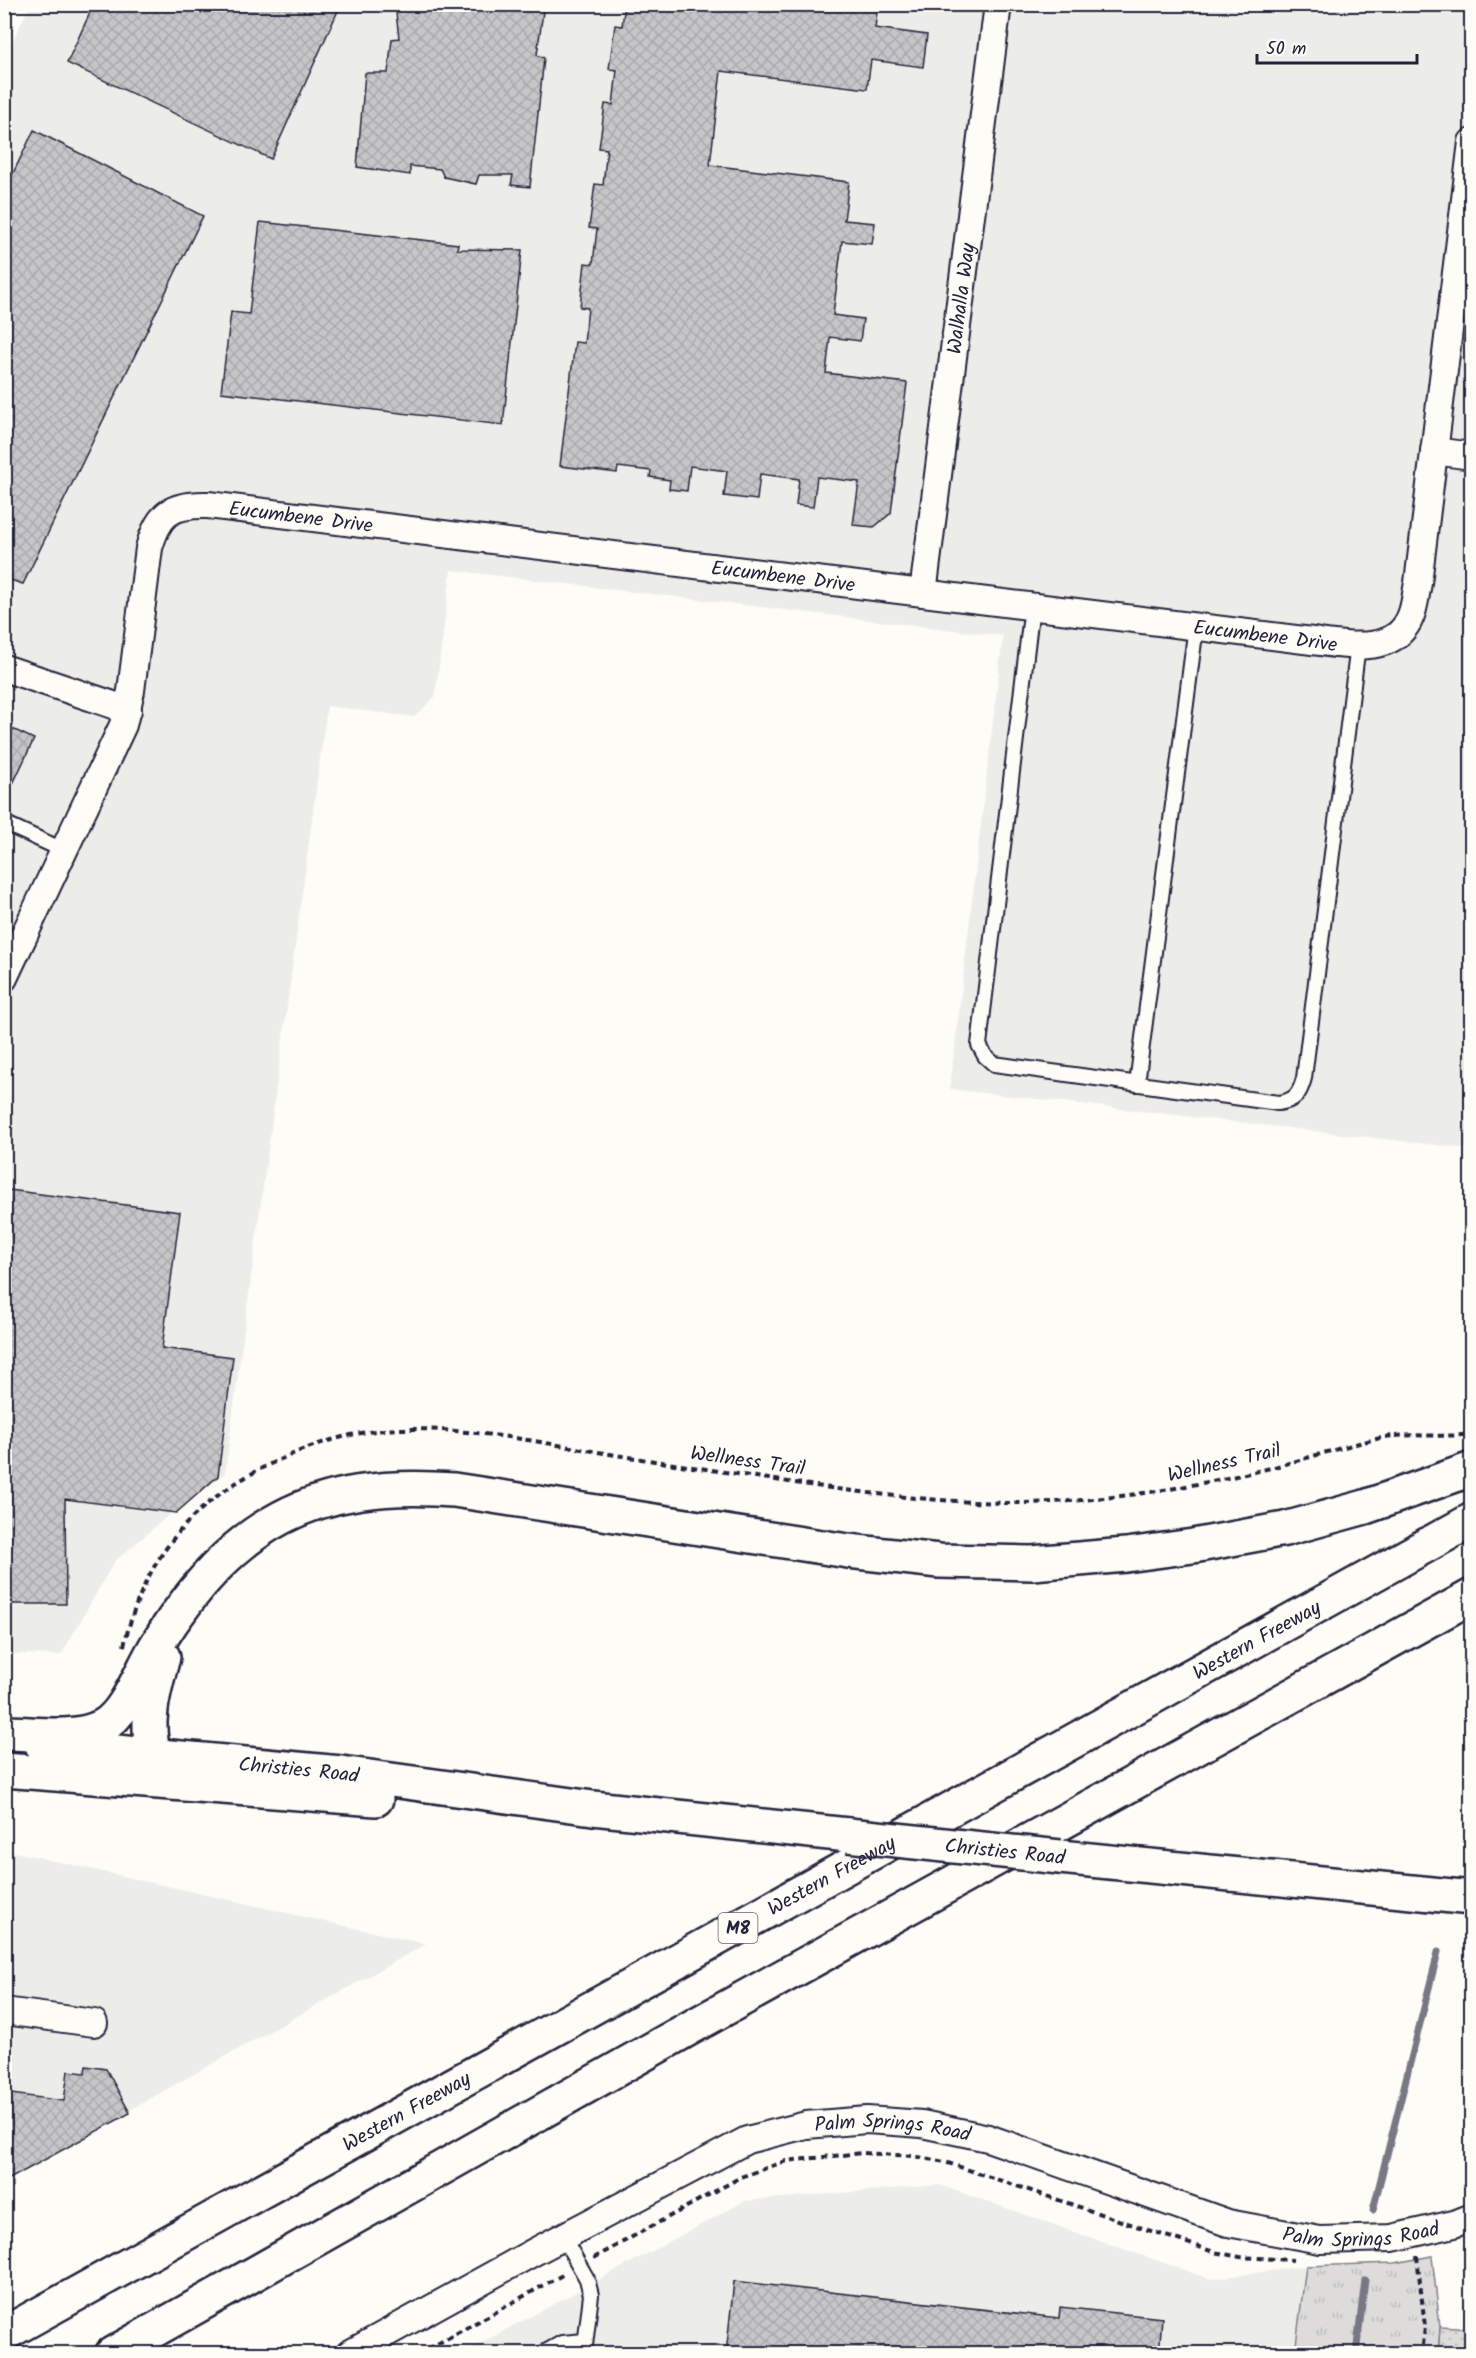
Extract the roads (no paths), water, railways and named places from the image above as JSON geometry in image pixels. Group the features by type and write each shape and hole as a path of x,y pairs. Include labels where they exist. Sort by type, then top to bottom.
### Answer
{"main road":[{"path":"4,1732 75,1734 93,1730 114,1719 157,1644 197,1587 220,1563 266,1525 312,1503 361,1491 392,1487 454,1490 848,1551 939,1561 1032,1563 1171,1549 1285,1529 1365,1508 1472,1469"},
{"name":"Western Freeway","path":"4,2334 1472,1520"},
{"path":"112,2354 697,2024 1472,1596"},
{"path":"177,1615 155,1689 150,1723 155,1755 164,1766 173,1769 280,1781 375,1799"},
{"name":"Christies Road","path":"4,1741 341,1773 593,1808 1472,1898"},
{"name":"Christies Road","path":"4,1770 375,1799 593,1808"},
{"name":"Christies Road","path":"1417,1893 1472,1909"}],"street":[{"name":"Walhalla Way","path":"924,593 998,4"},
{"name":"Eucumbene Drive","path":"4,978 115,744 128,710 146,568 154,531 163,517 175,507 191,504 208,505 1358,645 1381,643 1394,638 1404,629 1410,618 1418,583 1472,142"},
{"path":"1434,451 1472,456"},
{"path":"4,668 128,710"},
{"path":"4,2011 94,2023"},
{"name":"Palm Springs Road","path":"350,2354 562,2237 747,2140 806,2125 867,2120 922,2124 988,2138 1228,2223 1320,2240 1392,2238 1454,2224 1472,2217"}],"lane":[{"path":"1032,606 979,1045 985,1056 994,1064 1278,1103 1291,1101 1300,1092 1304,1078 1358,645"},
{"path":"1137,1084 1196,626"},
{"path":"4,823 65,851"},
{"path":"542,2354 562,2343 584,2347 591,2295 587,2279 562,2237"}],"waterway":[{"path":"1468,1833 1472,1823"},
{"path":"1373,2210 1438,1952"},
{"path":"1356,2354 1365,2280"}]}
